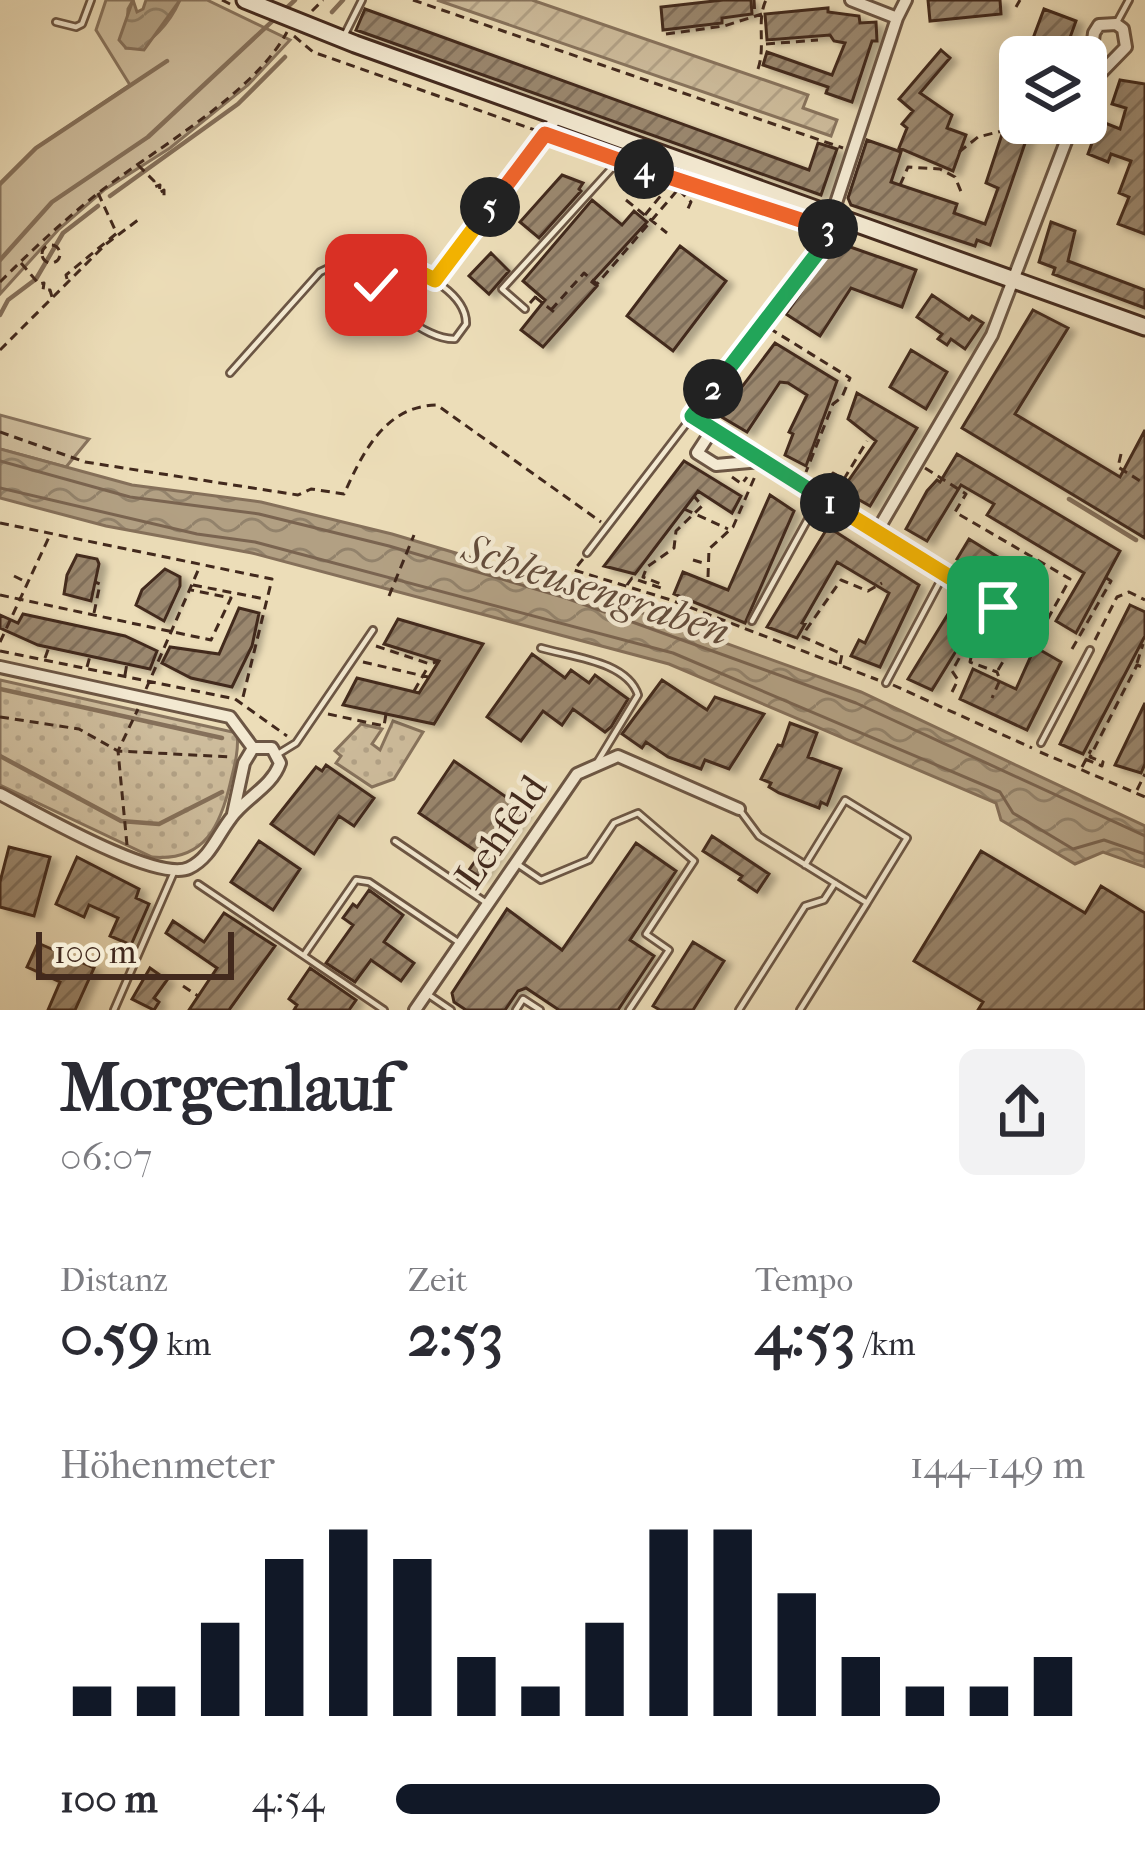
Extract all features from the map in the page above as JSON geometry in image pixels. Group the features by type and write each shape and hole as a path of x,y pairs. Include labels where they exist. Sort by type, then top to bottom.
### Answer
{"street":[{"path":"851,0 897,17"},
{"path":"831,220 897,17 907,0"},
{"path":"252,4 288,29 342,39 634,142 831,220 936,247 1010,280 1145,327"},
{"path":"1094,36 1099,26 1116,24 1123,29 1126,47 1107,68"},
{"path":"542,138 558,116"},
{"path":"876,533 992,335 1065,144"},
{"path":"761,461 716,465 698,453 712,430 998,607"},
{"path":"0,667 141,704 230,717 253,748"},
{"path":"0,794 158,871 174,872 207,855 233,814 273,778 280,763 278,754 264,745 253,748 244,763 233,814"},
{"name":"Lehfeld","path":"415,1010 578,774 618,756 739,809"}],"lane":[{"path":"56,22 82,24 91,0"},
{"path":"342,39 362,0"},
{"path":"1116,24 1129,0"},
{"path":"435,280 542,138"},
{"path":"525,309 502,289 634,142"},
{"path":"587,553 819,251 831,220"},
{"path":"396,261 435,280 467,315 462,332 454,339 433,336 384,296 374,271 382,262 396,261"},
{"path":"230,373 320,272 341,262 374,271"},
{"path":"692,416 712,430"},
{"path":"752,621 825,500"},
{"path":"886,683 944,574"},
{"path":"278,754 296,742 373,630"},
{"path":"541,649 622,672 634,685 638,695 606,742 596,766"},
{"path":"1041,743 1090,650"},
{"path":"800,1010 907,838 845,800 806,865"},
{"path":"739,809 759,836 866,903"},
{"path":"516,862 541,880 589,860 614,823 638,813 694,861 646,934 669,950 629,1010"},
{"path":"395,841 488,904"},
{"path":"114,1010 174,872"},
{"path":"304,956 350,885 362,880 460,944"},
{"path":"740,1010 805,906 824,900 835,883"},
{"path":"198,884 383,1010"},
{"path":"426,993 451,1010"},
{"path":"516,1010 524,999 539,1010"}],"path":[{"path":"413,0 852,151"},
{"path":"754,0 755,18"},
{"path":"758,69 766,0"},
{"path":"1016,8 1020,0"},
{"path":"666,34 706,30 762,14"},
{"path":"3,281 98,193 207,113 288,29 313,52 542,138 812,226 831,220"},
{"path":"764,44 818,40"},
{"path":"207,113 213,120"},
{"path":"959,152 978,137 999,132"},
{"path":"141,163 164,196"},
{"path":"900,185 908,167 940,169 955,176 962,194"},
{"path":"536,297 553,312 584,273 597,284 683,183"},
{"path":"678,189 691,202 686,213"},
{"path":"98,193 117,234"},
{"path":"645,215 663,194"},
{"path":"626,200 667,233"},
{"path":"0,350 67,279 142,217"},
{"path":"44,243 44,259 67,279"},
{"path":"44,243 53,243 59,256 50,264"},
{"path":"20,262 54,297"},
{"path":"763,324 850,378 842,397 833,404 810,462"},
{"path":"0,432 86,462 298,495 311,490 344,494 362,456 384,426 420,405 437,405 607,526"},
{"path":"825,500 867,441"},
{"path":"1121,454 1118,466 1145,484"},
{"path":"709,577 709,549 730,530 761,461"},
{"path":"929,470 966,494 955,512 1070,579 1041,631"},
{"path":"825,500 833,473 844,479"},
{"path":"726,487 732,477"},
{"path":"626,586 632,578 661,588 643,578 648,562 674,548 676,531 702,506 694,496"},
{"path":"684,509 730,530"},
{"path":"676,519 682,524"},
{"path":"0,523 272,579 242,702"},
{"path":"0,642 50,535"},
{"path":"389,596 414,535"},
{"path":"668,537 675,538"},
{"path":"587,553 574,571 671,600 886,683 1145,797"},
{"path":"693,560 709,565"},
{"path":"128,849 118,751 200,565"},
{"path":"14,576 28,584"},
{"path":"1072,649 1112,581 1105,577"},
{"path":"797,651 841,580 868,591 882,583"},
{"path":"94,615 100,584 95,582"},
{"path":"191,587 267,600"},
{"path":"0,595 211,640 231,598 191,587"},
{"path":"1090,650 1118,597 1129,592 1145,600"},
{"path":"171,606 180,610"},
{"path":"970,662 976,630"},
{"path":"803,637 842,654 840,666"},
{"path":"952,670 980,637"},
{"path":"1085,759 1102,766 1090,757 1143,644"},
{"path":"372,645 430,664 439,661"},
{"path":"997,672 1013,645 1022,653"},
{"path":"45,660 49,647"},
{"path":"0,651 242,702 296,742"},
{"path":"86,669 90,656"},
{"path":"361,661 426,677"},
{"path":"952,670 970,662 997,672 1000,680 992,698"},
{"path":"124,677 128,663"},
{"path":"414,691 430,664"},
{"path":"1137,665 1145,668"},
{"path":"242,667 252,671"},
{"path":"952,670 958,680 952,692"},
{"path":"194,691 196,680"},
{"path":"326,713 383,726 386,714"},
{"path":"0,717 80,729 118,751 231,757 244,763"},
{"path":"1082,767 1093,751"},
{"path":"1136,792 1144,777"},
{"path":"183,986 198,996"}],"shaded area":[{"path":"106,0 133,0 128,9 126,48 159,32 180,0 207,0 290,40 248,85 170,148 104,190 59,229 0,294 0,184 36,148 130,85 96,30"},
{"path":"437,0 532,0 808,95 803,108 837,120 831,136"},
{"path":"0,415 89,439 66,467 0,449"},
{"path":"0,680 237,733 227,796 208,837 185,853 152,857 0,785"},
{"path":"393,721 423,732 394,779 372,787 336,763 341,756 335,751 361,724 382,729 372,744 380,750"}],"water":[{"path":"133,0 137,12 146,0 180,0 144,50 126,48 119,40"},
{"path":"0,449 132,485 261,502 392,534 570,587 861,692 1145,826 1145,867 1103,852 1075,864 1001,820 996,803 669,664 252,553 106,526 0,498"}],"building":[{"path":"751,0 752,14 663,30 661,7"},
{"path":"928,0 1000,0 1001,14 930,21"},
{"path":"828,8 828,12 859,16 860,23 876,22 877,41 872,41 852,102 826,93 828,87 763,65 767,52 832,75 845,43 830,35 767,40 765,14"},
{"path":"365,9 809,170 818,143 837,149 821,195 356,30"},
{"path":"1044,9 1076,21 1071,36 1034,36"},
{"path":"941,50 950,58 920,93 952,115 947,128 966,135 953,171 899,148 907,128 902,124 913,111 899,99"},
{"path":"1120,80 1145,84 1145,234 1118,224 1129,197 1119,193 1131,161 1111,154 1108,162 1088,154 1092,144 1107,144 1107,124 1120,129 1126,108 1112,104"},
{"path":"867,140 901,152 891,182 957,204 954,213 985,224 998,188 986,183 999,143 1025,144 990,245 977,240 975,246 851,205 848,198"},
{"path":"562,175 583,183 581,191 539,238 520,222"},
{"path":"592,200 622,225 634,211 647,222 592,282 597,286 543,347 521,330 545,300 523,281"},
{"path":"1051,222 1075,231 1068,261 1145,290 1145,308 1053,274 1055,268 1039,262"},
{"path":"836,242 916,270 902,307 851,288 820,336 786,314"},
{"path":"680,246 726,281 673,351 627,316"},
{"path":"491,253 509,271 489,294 469,276"},
{"path":"932,295 969,320 972,316 983,323 965,349 951,339 947,345 938,339 942,334 917,317"},
{"path":"1033,310 1068,328 1015,414 1120,477 1145,430 1145,538 962,428"},
{"path":"775,343 837,381 806,466 785,455 793,434 789,432 807,395 788,383 780,382 747,432 720,416"},
{"path":"911,350 947,372 926,409 890,387"},
{"path":"857,393 917,428 870,506 842,490 876,441 848,419"},
{"path":"957,454 1120,551 1076,633 1056,621 1084,573 987,515 994,504 961,485 927,541 906,529 927,491 940,482"},
{"path":"684,461 741,496 732,513 698,491 635,574 604,566"},
{"path":"770,495 794,511 745,623 674,594 683,572 728,590"},
{"path":"828,527 919,585 880,667 851,656 859,640 865,643 889,593 837,562 797,638 767,627"},
{"path":"969,539 1006,562 994,582 957,559"},
{"path":"77,555 97,559 99,564 91,601 64,594"},
{"path":"165,569 180,577 180,586 164,621 136,605 142,590"},
{"path":"956,601 1010,632 996,656 964,638 932,690 908,679"},
{"path":"1130,605 1145,612 1145,636 1083,754 1060,744"},
{"path":"239,608 259,613 252,646 232,687 191,678 162,663 170,647 219,654"},
{"path":"23,614 125,636 157,651 150,669 38,645 0,628 0,615 18,623"},
{"path":"398,619 483,644 434,724 343,705 357,678 419,693 439,661 384,644"},
{"path":"1035,647 1061,662 1027,730 960,699 973,669 1016,689"},
{"path":"532,654 565,678 571,670 589,683 595,675 628,699 611,727 605,732 573,709 562,725 543,711 521,741 487,717"},
{"path":"662,680 707,710 715,697 764,714 729,769 705,760 701,769 668,757 646,742 642,748 622,734"},
{"path":"1145,703 1145,764 1141,773 1115,765"},
{"path":"790,723 817,733 808,757 841,769 827,805 821,802 819,808 779,793 761,779"},
{"path":"454,761 525,810 480,877 469,870 480,854 419,813"},
{"path":"326,765 374,798 354,826 339,816 314,854 271,824 316,767 322,771"},
{"path":"712,836 769,874 757,892 739,880 742,876 703,851"},
{"path":"259,841 300,869 273,910 231,882"},
{"path":"636,843 676,871 630,940 654,956 618,1010 559,1010 526,988 518,991 505,1010 466,1010 454,1002 452,993 507,909 562,950"},
{"path":"9,847 50,857 34,916 0,907 0,882"},
{"path":"981,851 1085,913 1101,886 1145,913 1145,1010 978,1010 983,1002 914,961"},
{"path":"77,857 139,889 136,898 149,904 131,945 110,936 118,918 89,905 84,917 56,904"},
{"path":"369,890 403,915 384,942 414,963 401,981 371,960 355,982 326,963 353,925 343,918"},
{"path":"224,913 275,946 229,1010 189,1010 217,968 166,933 173,921 204,942"},
{"path":"693,942 724,961 693,1010 660,1010 653,1006"},
{"path":"38,943 94,968 75,1010 48,1010 60,982 27,967"},
{"path":"150,968 167,980 154,998 159,1002 154,1010 132,999"},
{"path":"310,968 356,1000 349,1010 294,1010 297,1005 289,999"}],"waterway":[{"path":"0,260 52,202 148,137 295,0"},
{"path":"332,12 343,0"},
{"path":"110,196 238,104 285,57"},
{"path":"0,184 36,148 167,61"},
{"path":"0,315 8,300 36,279 63,233 98,206"},
{"path":"1069,499 1136,540"},
{"path":"0,689 222,738"},
{"path":"0,756 121,821 159,824 222,792"}],"route":[{"path":"376,285 374,271 382,262 396,261 435,280 545,134 812,226 829,227 819,251 692,416 998,607"}],"water label":[{"name":"Schleusengraben","path":"596,590"}]}
